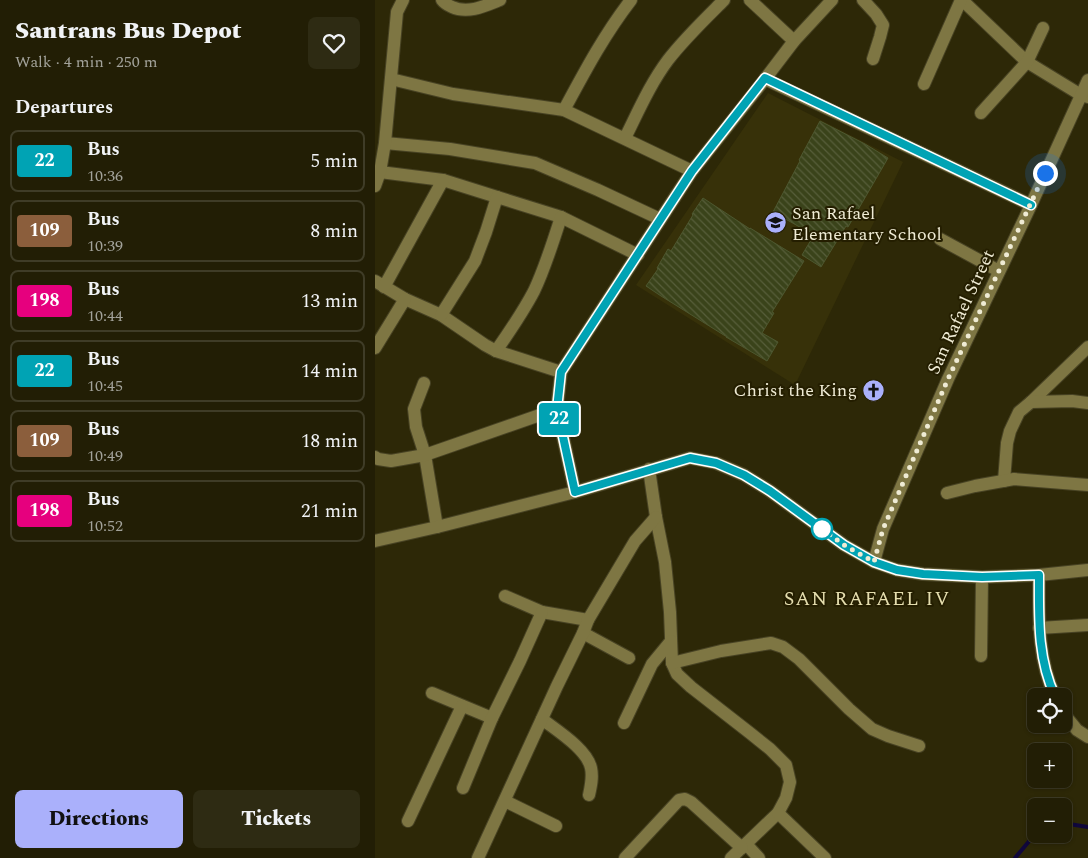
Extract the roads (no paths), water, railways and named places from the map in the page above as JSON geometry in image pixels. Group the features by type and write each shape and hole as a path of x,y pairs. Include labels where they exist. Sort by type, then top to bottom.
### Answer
{"street":[{"path":"375,186 380,172 385,143 397,12 403,0"},
{"path":"442,0 444,3 457,9 466,11 500,0"},
{"path":"563,110 594,53 631,0"},
{"path":"625,138 644,97 668,60 723,0"},
{"path":"750,0 794,41"},
{"path":"575,492 557,409 561,372 692,171 794,41 832,0"},
{"path":"863,0 883,25 873,59"},
{"path":"924,84 961,0 1027,62 1085,96"},
{"path":"981,113 1027,62 1043,28"},
{"path":"765,78 1031,205"},
{"path":"391,79 453,94 563,110 692,171"},
{"name":"San Rafael Street","path":"874,562 883,529 941,396 999,271 1085,96 1088,80"},
{"path":"385,143 450,149 535,163 661,219"},
{"path":"380,172 443,180 561,217 637,255"},
{"path":"443,180 379,284 405,299 441,315 485,346 561,372"},
{"path":"441,315 475,260 497,197"},
{"path":"497,351 534,290 561,217"},
{"path":"940,239 999,271"},
{"path":"375,348 405,299"},
{"path":"1004,481 1007,443 1010,431 1019,412 1088,347"},
{"path":"423,383 414,408 416,427 425,455 437,527"},
{"path":"1031,402 1072,401 1088,403"},
{"path":"375,457 391,461 425,455 557,409"},
{"path":"375,541 575,492 690,458 716,463 744,475 770,491 844,545 874,562 897,570 923,574 982,577 1039,575 1088,570"},
{"path":"649,469 665,562 670,612 672,664 677,674 691,687 757,738 786,765 790,782 786,798 777,813 731,858"},
{"path":"947,493 1014,479 1088,485"},
{"path":"478,858 588,620 635,541 656,517"},
{"path":"1039,575 1039,628 1042,654 1051,688"},
{"path":"981,656 982,577"},
{"path":"505,596 542,612 588,620"},
{"path":"463,788 492,718 542,612"},
{"path":"1039,628 1087,628"},
{"path":"583,633 629,658"},
{"path":"624,723 651,664 671,641"},
{"path":"672,664 721,650 771,643 783,647 799,659 872,729 919,746"},
{"path":"432,693 492,718"},
{"path":"408,821 462,706"},
{"path":"542,719 577,746 591,765 592,776 589,795"},
{"path":"1072,724 1077,730 1088,737"},
{"path":"642,858 629,853 679,800 685,799 759,858"},
{"path":"505,801 556,826"},
{"path":"777,813 825,858"}],"waterway":[{"path":"1072,824 1088,827"},
{"path":"1015,858 1028,843"}],"place":[{"name":"San Rafael Elementary School","path":"776,223"},
{"name":"Christ the King","path":"873,390"}],"district":[{"name":"SAN RAFAEL IV","path":"867,599"}]}
